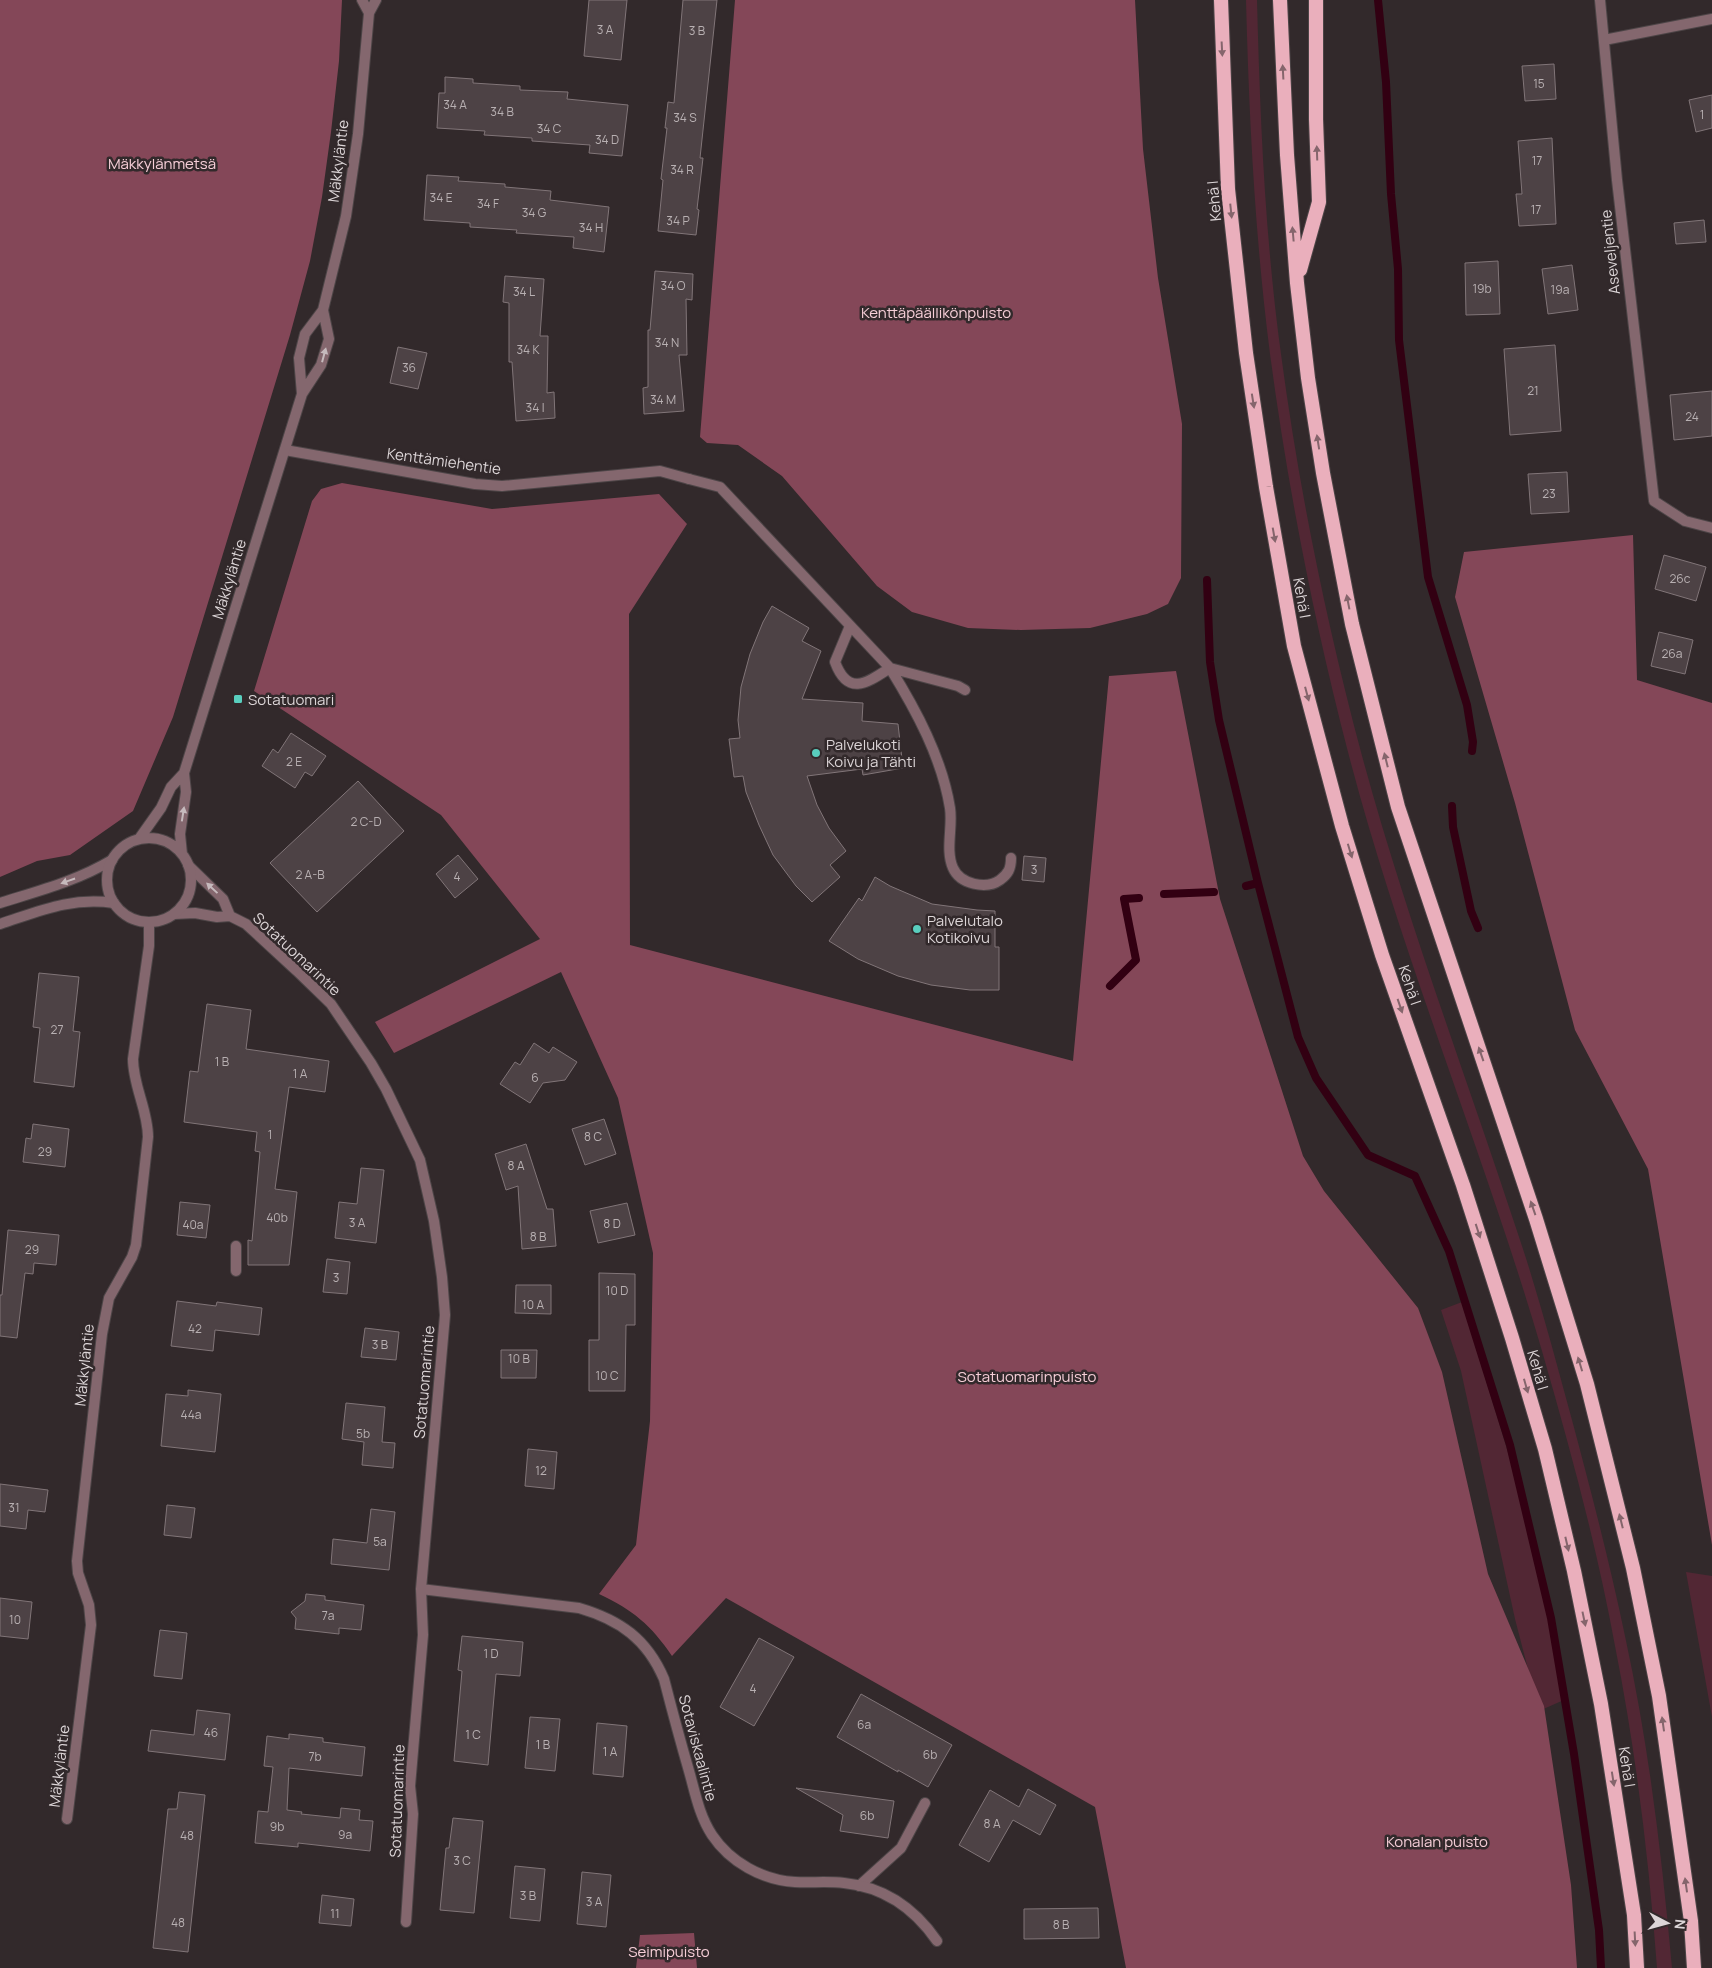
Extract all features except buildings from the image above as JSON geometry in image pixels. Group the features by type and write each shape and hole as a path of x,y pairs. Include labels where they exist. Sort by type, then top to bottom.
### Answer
{"highway":[{"name":"Kehä I","path":"1221,0 1228,189 1246,353 1266,487 1294,646 1348,844 1382,954 1463,1185 1545,1449 1574,1571 1601,1704 1634,1915 1637,1968"},
{"path":"1280,0 1287,155 1297,283 1308,378 1323,473 1350,615 1398,807 1536,1219 1587,1384 1633,1568 1660,1706 1691,1921 1694,1968"},
{"path":"1297,283 1319,202 1316,119 1316,0"}],"street":[{"path":"362,0 369,13"},
{"name":"Mäkkyläntie","path":"302,394 299,358 305,334 323,310 346,216 358,134 369,13 376,0"},
{"name":"Aseveljentie","path":"1600,0 1617,180 1654,501 1685,521 1712,528"},
{"path":"1604,40 1712,19"},
{"name":"Mäkkyläntie","path":"182,854 180,834 186,792 184,773 302,394 321,366 329,339 323,310"},
{"name":"Kenttämiehentie","path":"285,450 475,484 502,486 660,471 720,488 890,668 912,703 932,747 950,808 950,851 953,869 964,881 980,885 996,883 1006,876 1011,867 1011,858"},
{"path":"850,626 835,662 840,676 848,682 866,683 890,668 958,686 965,690"},
{"name":"Mäkkyläntie","path":"139,839 161,808 171,787 184,773"},
{"path":"151,838 163,840 182,854 191,875 188,897 174,914 158,921 149,922 138,921 120,911 108,893 107,882 108,870 119,850 128,843 139,839 151,838"},
{"path":"0,903 73,880 92,872 112,860"},
{"name":"Sotatuomarintie","path":"188,865 223,899 230,916"},
{"path":"0,924 60,905 80,901 114,903"},
{"name":"Sotatuomarintie","path":"174,914 195,913 217,917 230,916 246,924 331,1004 371,1063 386,1089 420,1160 434,1221 445,1315 421,1589 423,1634 410,1786 414,1814 406,1922"},
{"name":"Mäkkyläntie","path":"68,1819 91,1625 89,1605 78,1573 77,1561 104,1326 109,1298 132,1257 136,1245 148,1137 148,1121 133,1071 133,1059 149,946 149,922"},
{"path":"236,1246 236,1271"},
{"name":"Sotaviskaalintie","path":"421,1589 579,1608 616,1622 631,1632 648,1649 664,1679 700,1810 709,1831 723,1848 736,1860 753,1871 780,1880 832,1882 874,1889 902,1904 925,1924 937,1941"},
{"path":"859,1886 901,1848 925,1803"}],"shaded area":[{"path":"1246,0 1257,0 1264,177 1275,310 1296,455 1325,604 1348,703 1378,812 1415,930 1531,1273 1607,1555 1634,1677 1648,1760 1664,1885 1672,1968 1657,1968 1646,1847 1629,1726 1600,1572 1573,1461 1519,1276 1417,978 1369,828 1348,752 1313,604 1277,404 1260,266 1249,89"},
{"path":"1462,1302 1514,1472 1566,1699 1539,1711 1515,1619 1461,1371 1441,1310"},
{"path":"1686,1572 1712,1576 1712,1717"}],"green space":[{"name":"Mäkkylänmetsä","path":"0,0 342,0 339,61 331,132 322,197 310,261 290,335 173,717 133,811 70,855 37,861 0,877"},
{"name":"Kenttäpäällikönpuisto","path":"735,0 1135,0 1143,149 1158,278 1182,424 1181,578 1168,604 1147,614 1090,628 1021,630 968,628 912,612 877,586 782,476 738,445 707,443 700,437"},
{"name":"Sotatuomarinpuisto","path":"342,483 492,509 659,494 687,524 629,614 630,945 1073,1061 1109,676 1176,671 1220,899 1303,1156 1324,1191 1418,1308 1442,1372 1488,1574 1544,1706 1571,1885 1577,1968 1126,1968 1095,1807 726,1598 672,1656 657,1635 632,1612 599,1594 636,1545 650,1421 653,1253 618,1098 561,972 394,1053 375,1022 540,939 441,815 254,691 312,501 321,489"},
{"path":"1633,535 1637,680 1712,703 1712,1545 1648,1169 1575,1030 1515,803 1455,597 1464,552"},
{"name":"Seimipuisto","path":"694,1933 697,1968 636,1968 640,1935"}],"waterway":[{"path":"1378,0 1386,82 1391,194 1398,269 1399,340 1428,577 1467,705 1473,742 1472,751"},
{"path":"1207,580 1210,662 1219,720 1258,883 1298,1037 1316,1078 1368,1155 1415,1176 1449,1251 1510,1445 1551,1618 1574,1754 1599,1930 1601,1968"},
{"path":"1452,806 1453,827 1471,911 1478,928"},
{"path":"1246,886 1258,883"},
{"path":"1164,894 1214,892"},
{"path":"1110,986 1136,960 1124,899 1139,898"}],"place":[{"name":"Sotatuomari","path":"238,699"},
{"name":"Palvelukoti Koivu ja Tähti","path":"816,753"},
{"name":"Palvelutalo Kotikoivu","path":"917,929"}],"park label":[{"name":"Konalan puisto","path":"1437,1841"}]}
